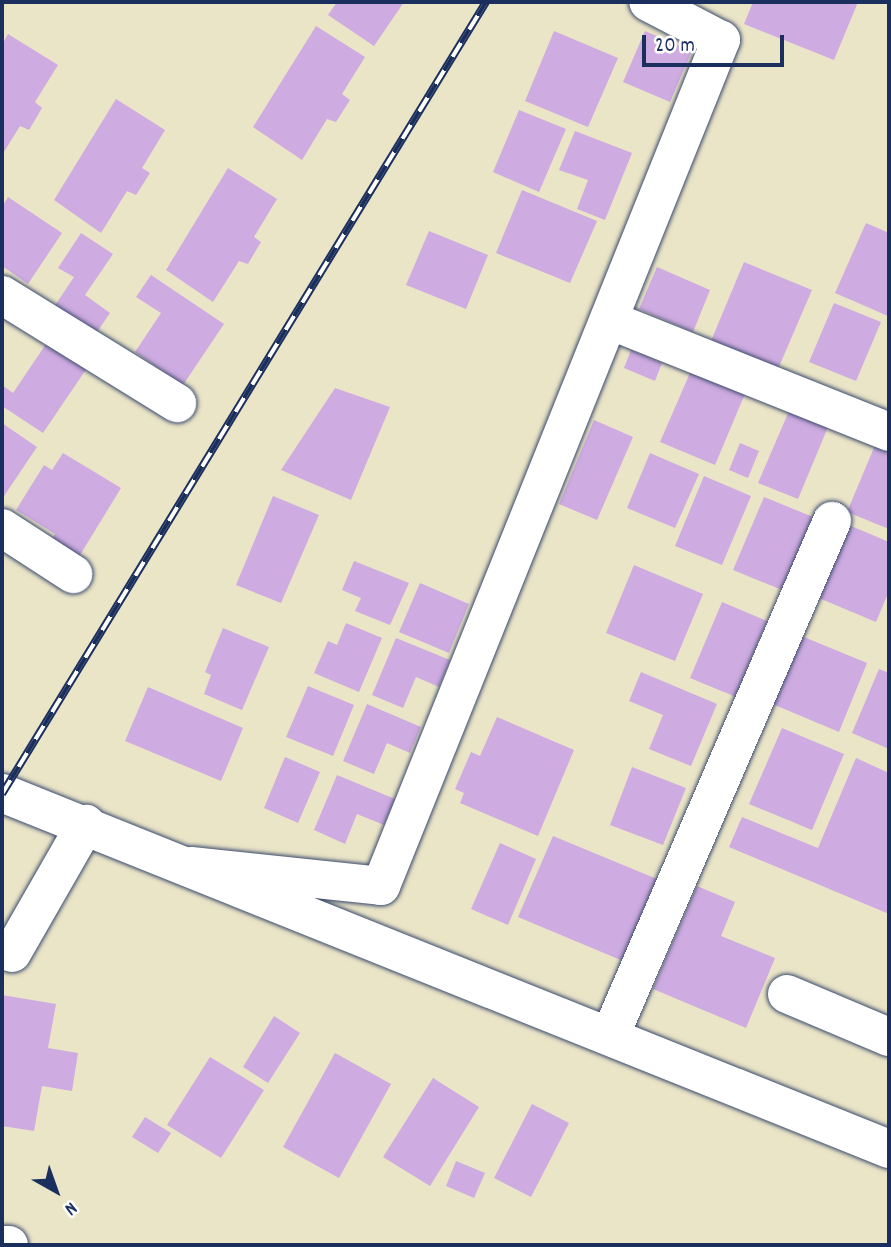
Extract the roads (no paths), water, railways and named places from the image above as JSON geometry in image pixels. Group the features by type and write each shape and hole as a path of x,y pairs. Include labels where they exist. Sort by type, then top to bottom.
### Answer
{"street":[{"path":"191,866 381,886 721,40 648,2"},
{"path":"2,295 177,403"},
{"path":"609,320 889,432"},
{"path":"610,1036 832,521"},
{"path":"2,528 73,574"},
{"path":"2,793 191,866 889,1149"},
{"path":"12,953 86,824"},
{"path":"787,994 889,1038"},
{"path":"2,1245 9,1245"}],"railway":[{"path":"2,794 486,2"}]}
